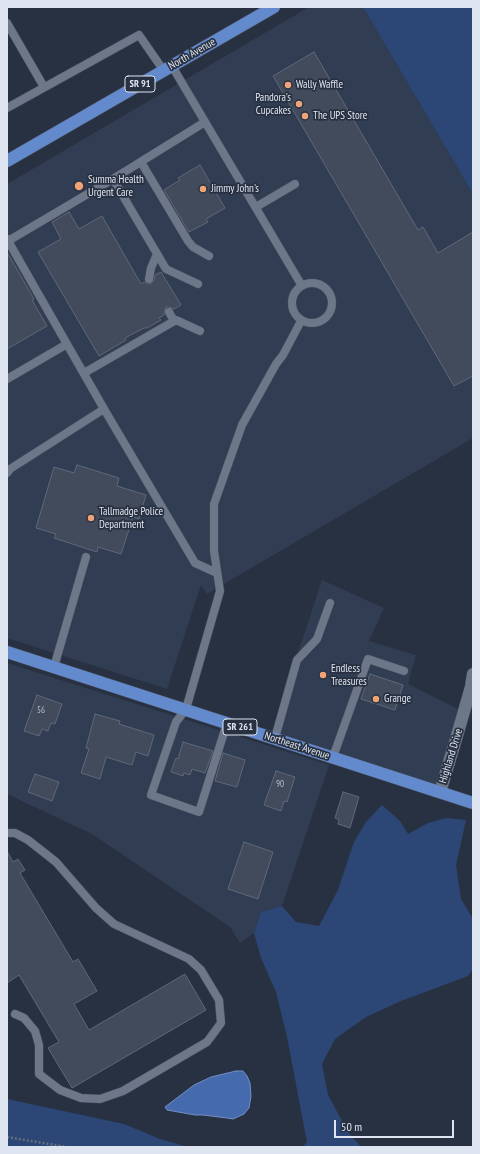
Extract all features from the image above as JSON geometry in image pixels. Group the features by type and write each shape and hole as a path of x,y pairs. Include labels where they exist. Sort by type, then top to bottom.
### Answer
{"main road":[{"name":"North Avenue","path":"8,159 274,7"},
{"name":"Northeast Avenue","path":"7,652 473,802"}],"street":[{"name":"Highland Drive","path":"440,792 471,687 473,674"}],"lane":[{"path":"7,23 44,87"},
{"path":"7,108 139,35 168,68 205,122 302,286"},
{"path":"205,122 113,179 8,240 104,409 195,563 217,573"},
{"path":"141,162 188,240 209,256"},
{"path":"113,179 166,269 198,284"},
{"path":"256,207 294,184"},
{"path":"149,279 151,268 157,254"},
{"path":"312,283 319,284 325,288 332,299 330,313 320,322 313,324 301,321 292,310 292,304 296,291 302,286 312,283"},
{"path":"169,312 174,321"},
{"path":"84,373 176,320 200,331"},
{"path":"226,723 199,812 152,795 176,722 186,709 220,591 214,551 214,504 242,425 301,321"},
{"path":"7,379 67,344"},
{"path":"7,473 10,469 104,409"},
{"path":"54,667 86,557"},
{"path":"275,738 297,660 317,639 330,603"},
{"path":"333,757 368,659 404,671"},
{"path":"7,833 15,833 28,840 56,862 96,908 114,924 189,959 200,970 218,1000 221,1023 208,1042 123,1091 100,1099 81,1098 60,1090 40,1074 39,1045 35,1031 24,1018 15,1014"}],"path":[{"path":"7,1137 67,1147"}],"shaded area":[{"path":"309,7 363,7 473,194 473,438 207,594 201,585 167,689 7,638 7,184"},
{"path":"363,7 473,7 473,194"},
{"path":"322,580 384,608 369,641 416,655 408,684 460,710 436,788 272,732"},
{"path":"7,663 329,765 282,906 261,912 254,933 240,943 230,927 92,834 7,794"},
{"path":"382,805 400,821 408,834 428,823 446,818 466,820 456,865 461,899 473,919 473,969 468,976 401,1001 366,1017 335,1039 322,1064 328,1095 348,1132 361,1147 303,1147 307,1142 287,1037 276,992 261,958 254,933 261,912 282,906 296,922 319,926 338,890 354,842 366,822"},
{"path":"236,1071 243,1071 250,1083 251,1096 249,1108 244,1114 233,1119 195,1115 167,1110 165,1107 194,1085 211,1077"},
{"path":"7,1099 124,1124 160,1139 188,1147 7,1147"}],"building":[{"path":"314,52 418,230 423,227 438,253 473,232 473,376 454,386 273,76"},
{"path":"200,165 225,208 206,219 208,222 189,232 164,190 180,180 178,178"},
{"path":"69,212 79,229 102,216 141,284 144,282 151,284 155,275 161,272 181,305 174,309 166,307 164,315 159,318 161,320 125,338 126,340 99,356 38,252 61,239 52,222"},
{"path":"7,252 34,299 32,300 47,326 7,349"},
{"path":"77,465 119,478 117,486 146,495 139,519 133,517 121,554 98,547 97,552 54,538 56,534 36,528 54,467 74,473"},
{"path":"370,674 403,685 395,710 361,699"},
{"path":"37,695 62,704 55,724 51,723 48,731 42,729 39,736 24,731"},
{"path":"95,714 120,721 119,724 154,735 148,756 136,752 132,765 106,757 100,779 81,773 89,749 86,748"},
{"path":"183,742 213,751 205,773 192,769 190,775 184,773 183,776 171,772 176,758 178,759"},
{"path":"223,753 245,760 237,787 215,781"},
{"path":"276,771 295,777 287,802 284,801 281,811 264,805"},
{"path":"35,774 59,782 52,801 28,792"},
{"path":"343,792 359,797 350,828 338,824 339,820 335,818"},
{"path":"244,842 273,852 258,899 228,889"},
{"path":"7,851 13,862 18,859 25,870 20,873 73,962 78,959 97,991 74,1004 89,1030 185,974 206,1010 72,1088 48,1048 59,1042 19,975 7,983"}],"place":[{"name":"Wally Waffle","path":"288,85"},
{"name":"Pandora's Cupcakes","path":"299,104"},
{"name":"The UPS Store","path":"305,116"},
{"name":"Summa Health Urgent Care","path":"79,186"},
{"name":"Jimmy John's","path":"203,189"},
{"name":"Tallmadge Police Department","path":"91,518"},
{"name":"Endless Treasures","path":"323,675"},
{"name":"Grange","path":"376,699"}]}
